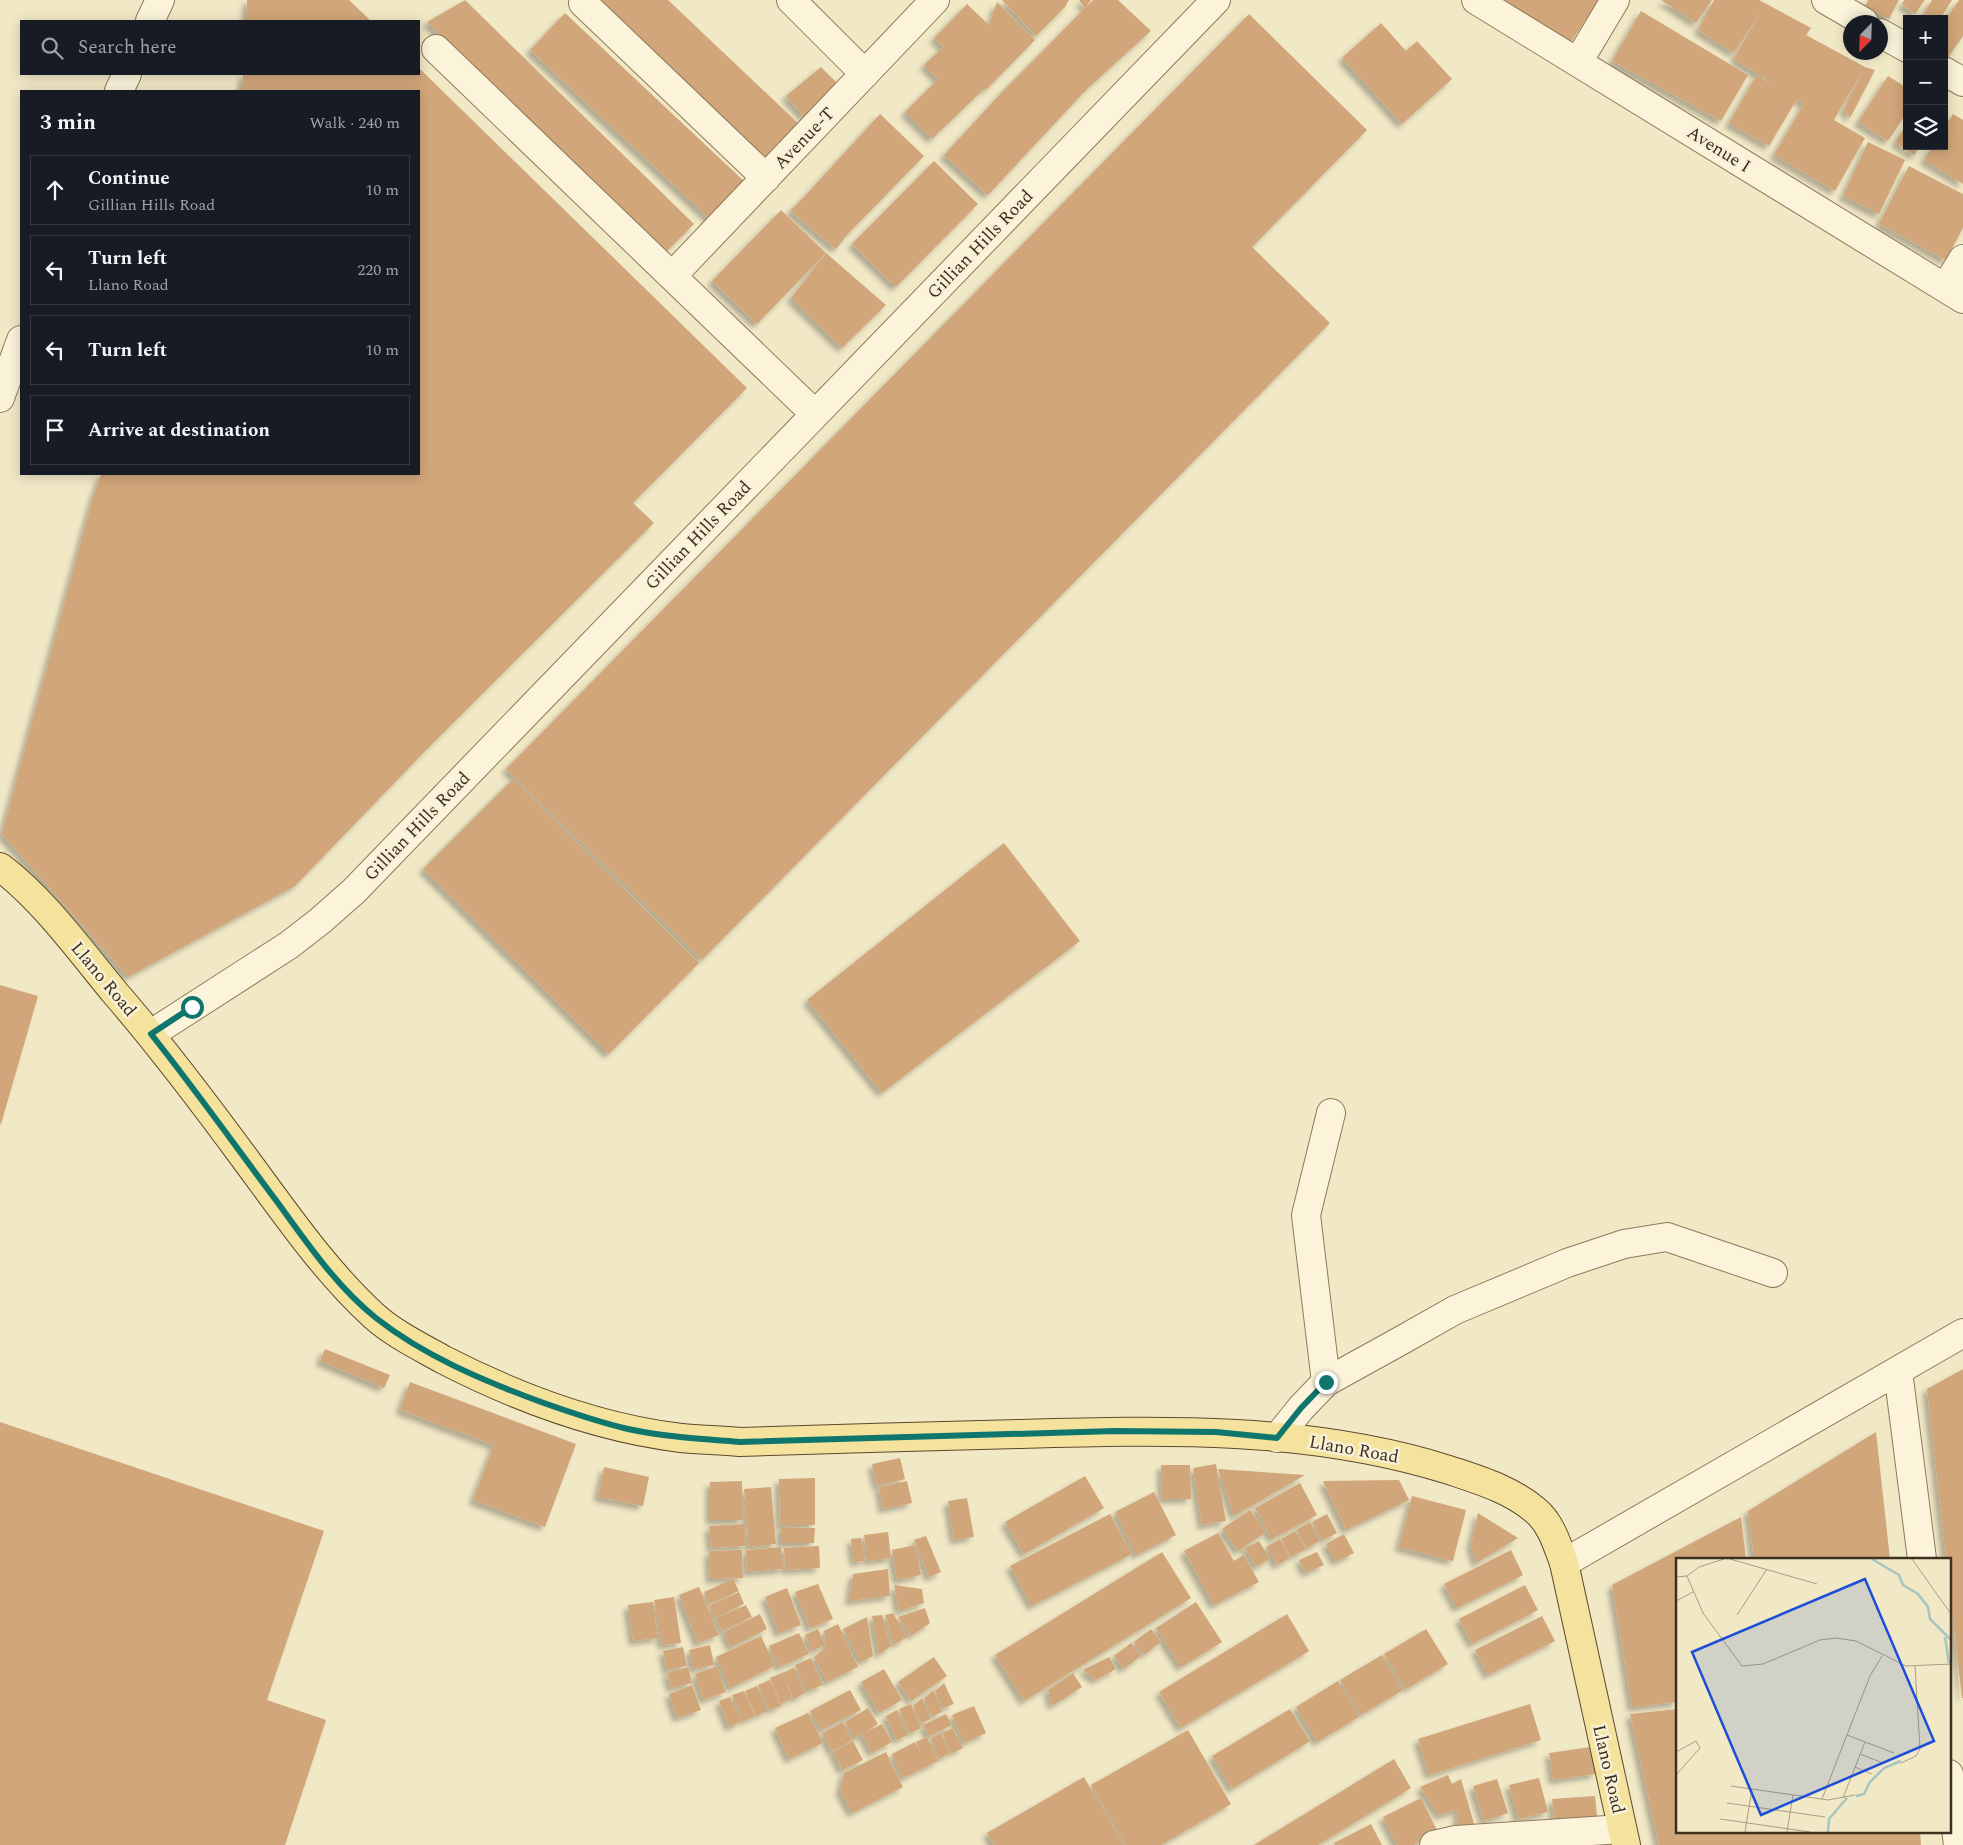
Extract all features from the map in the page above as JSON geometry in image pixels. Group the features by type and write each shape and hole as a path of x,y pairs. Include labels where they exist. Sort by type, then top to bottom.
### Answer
{"main road":[{"name":"Llano Road","path":"0,867 11,875 45,910 151,1034 190,1083 302,1236 338,1280 376,1318 418,1346 469,1373 578,1416 627,1429 682,1438 740,1442 1115,1431 1216,1432 1332,1442 1378,1451 1484,1481 1514,1495 1537,1511 1554,1534 1564,1563 1624,1837"}],"street":[{"path":"150,20 160,0"},
{"path":"791,0 865,74"},
{"name":"Avenue-T","path":"672,276 936,0"},
{"name":"Gillian Hills Road","path":"151,1034 289,944 320,921 354,891 1216,0"},
{"name":"Avenue I","path":"1476,0 1954,293"},
{"path":"1578,62 1615,0"},
{"path":"1826,0 1852,15"},
{"path":"583,3 766,178"},
{"path":"1888,37 1903,46"},
{"path":"436,49 815,414"},
{"path":"1948,73 1963,82"},
{"path":"120,90 127,75"},
{"path":"1954,293 1963,259"},
{"path":"0,398 20,343"},
{"path":"1326,1382 1306,1215 1331,1113"},
{"path":"1277,1438 1301,1408 1326,1382 1455,1310 1567,1263 1624,1244 1667,1237 1773,1273"},
{"path":"1564,1563 1963,1333"},
{"path":"1898,1371 1922,1558"},
{"path":"1950,1782 1958,1845"},
{"path":"1434,1845 1456,1840 1624,1837"}],"building":[{"path":"247,0 349,0 370,20 246,20"},
{"path":"465,0 694,224 664,254 427,22"},
{"path":"599,0 668,0 800,125 768,159"},
{"path":"1002,0 1069,0 1065,7 1036,36"},
{"path":"1079,0 1091,0 1085,8"},
{"path":"1093,0 1118,0 1151,31 1087,89 988,195 944,155 1003,91"},
{"path":"1500,0 1600,0 1570,43"},
{"path":"1661,0 1712,0 1696,23"},
{"path":"1714,0 1759,0 1811,28 1806,35 1843,55 1843,60 1852,60 1875,70 1850,118 1844,110 1862,71 1834,120 1865,138 1835,191 1774,155 1804,104 1797,99 1769,146 1729,123 1756,76 1773,84 1734,59 1761,11 1734,53 1698,30"},
{"path":"1868,0 1899,0 1889,19 1888,15 1882,15 1865,6"},
{"path":"1904,0 1925,0 1915,14 1902,4"},
{"path":"1932,0 1952,0 1943,15 1923,15"},
{"path":"1959,0 1963,0 1963,36 1948,57 1948,16"},
{"path":"997,2 1035,40 986,90 985,88 932,139 905,112 938,79 924,65 943,47 934,38 967,4 989,25"},
{"path":"1641,11 1748,75 1721,121 1612,61"},
{"path":"565,13 746,183 711,220 530,50"},
{"path":"1249,14 1367,130 1252,247 1330,323 702,960 506,769"},
{"path":"1381,23 1406,51 1417,41 1452,79 1402,124 1342,58"},
{"path":"821,67 839,85 804,117 786,96"},
{"path":"420,69 747,388 633,503 654,523 431,745 295,886 128,977 2,834 101,475 420,475 420,90 242,90 243,75 420,75"},
{"path":"1888,76 1903,85 1903,118 1888,141 1858,122"},
{"path":"880,114 924,156 847,235 836,249 790,211"},
{"path":"1953,114 1963,120 1963,184 1924,160 1930,150 1948,150 1948,122"},
{"path":"1903,130 1903,147 1895,142"},
{"path":"1868,142 1905,160 1879,214 1843,196"},
{"path":"1907,150 1917,150 1914,155"},
{"path":"934,161 978,204 896,287 852,244"},
{"path":"1909,166 1963,194 1963,228 1946,260 1879,224"},
{"path":"781,210 826,253 757,324 712,281"},
{"path":"826,253 886,305 842,348 791,298"},
{"path":"513,779 699,963 609,1054 423,869"},
{"path":"1004,843 1080,941 882,1093 807,1000"},
{"path":"0,985 38,996 1,1124 0,1124"},
{"path":"325,1349 390,1375 384,1388 320,1361"},
{"path":"1963,1369 1963,1698 1950,1596 1950,1558 1946,1558 1927,1389"},
{"path":"410,1382 576,1444 545,1527 473,1500 494,1445 400,1410"},
{"path":"0,1422 324,1531 267,1700 326,1720 285,1845 0,1845"},
{"path":"1876,1432 1890,1558 1754,1558 1748,1511"},
{"path":"900,1458 905,1479 877,1486 872,1464"},
{"path":"1216,1464 1226,1521 1202,1525 1193,1468"},
{"path":"1161,1465 1190,1465 1191,1499 1162,1499"},
{"path":"604,1467 649,1477 643,1506 598,1497"},
{"path":"1218,1469 1305,1475 1234,1516"},
{"path":"1085,1476 1104,1508 1024,1554 1005,1522"},
{"path":"815,1478 815,1525 780,1525 779,1479"},
{"path":"1399,1480 1409,1500 1346,1530 1323,1481"},
{"path":"742,1481 743,1520 710,1520 710,1482"},
{"path":"907,1481 912,1503 883,1509 879,1487"},
{"path":"1300,1483 1317,1515 1272,1539 1255,1508"},
{"path":"771,1487 776,1544 749,1547 744,1489"},
{"path":"1154,1492 1176,1535 1136,1555 1115,1512"},
{"path":"1412,1496 1466,1510 1453,1561 1399,1547"},
{"path":"967,1498 974,1537 954,1540 948,1501"},
{"path":"1250,1510 1266,1532 1238,1551 1222,1529"},
{"path":"1478,1513 1518,1538 1476,1563 1471,1545"},
{"path":"1110,1514 1132,1554 1032,1606 1010,1566"},
{"path":"1327,1514 1337,1533 1323,1540 1312,1522"},
{"path":"1741,1517 1746,1558 1676,1558 1676,1702 1632,1707 1612,1585"},
{"path":"1310,1522 1320,1541 1307,1548 1296,1530"},
{"path":"745,1524 746,1546 711,1548 709,1526"},
{"path":"781,1527 815,1528 814,1543 781,1543"},
{"path":"1295,1531 1306,1549 1291,1557 1281,1539"},
{"path":"888,1532 891,1558 867,1561 864,1535"},
{"path":"1218,1533 1234,1561 1244,1555 1259,1582 1214,1605 1184,1551"},
{"path":"1344,1534 1354,1553 1336,1562 1326,1544"},
{"path":"926,1536 941,1572 929,1577 914,1540"},
{"path":"861,1538 865,1561 854,1562 851,1539"},
{"path":"1280,1539 1290,1558 1277,1565 1266,1547"},
{"path":"1259,1541 1270,1559 1256,1567 1245,1548"},
{"path":"915,1545 921,1575 897,1580 892,1550"},
{"path":"819,1546 820,1568 785,1570 784,1548"},
{"path":"781,1547 783,1569 747,1572 746,1550"},
{"path":"742,1550 743,1578 710,1579 709,1551"},
{"path":"1511,1550 1523,1575 1457,1608 1444,1584"},
{"path":"1162,1552 1191,1598 1024,1701 995,1655"},
{"path":"1317,1552 1324,1565 1306,1573 1299,1560"},
{"path":"888,1569 890,1596 849,1601 853,1574"},
{"path":"733,1579 739,1591 709,1604 704,1592"},
{"path":"818,1584 833,1619 810,1628 795,1592"},
{"path":"894,1585 922,1589 924,1603 899,1611"},
{"path":"1525,1585 1538,1610 1472,1644 1459,1619"},
{"path":"699,1587 719,1635 698,1643 679,1595"},
{"path":"787,1588 801,1625 779,1633 765,1597"},
{"path":"739,1592 744,1604 715,1618 709,1606"},
{"path":"674,1597 681,1643 662,1645 654,1600"},
{"path":"653,1602 658,1638 633,1641 628,1605"},
{"path":"1196,1602 1222,1642 1181,1667 1156,1628"},
{"path":"746,1605 752,1617 722,1631 716,1618"},
{"path":"925,1608 930,1623 911,1636 898,1617"},
{"path":"893,1613 907,1637 894,1645 885,1615"},
{"path":"760,1614 767,1629 731,1647 724,1632"},
{"path":"1287,1614 1309,1651 1181,1728 1159,1692"},
{"path":"882,1615 891,1646 879,1655 872,1616"},
{"path":"1542,1616 1555,1641 1488,1675 1475,1650"},
{"path":"867,1617 873,1656 861,1662 843,1629"},
{"path":"838,1624 858,1667 827,1682 814,1657 827,1647 824,1631"},
{"path":"818,1629 825,1645 812,1651 805,1635"},
{"path":"1151,1629 1161,1642 1144,1655 1134,1642"},
{"path":"1426,1629 1448,1664 1406,1689 1384,1654"},
{"path":"799,1633 809,1654 779,1667 769,1646"},
{"path":"761,1636 775,1666 730,1688 716,1657"},
{"path":"1131,1643 1141,1656 1124,1669 1114,1656"},
{"path":"710,1645 714,1665 693,1669 689,1650"},
{"path":"683,1647 687,1666 667,1670 663,1651"},
{"path":"1382,1655 1403,1690 1361,1715 1340,1680"},
{"path":"934,1657 947,1676 911,1701 898,1682"},
{"path":"1109,1657 1116,1669 1096,1680 1083,1670"},
{"path":"811,1658 823,1685 807,1691 795,1665"},
{"path":"717,1666 726,1692 703,1700 695,1674"},
{"path":"688,1667 692,1683 671,1688 667,1673"},
{"path":"794,1668 805,1693 794,1699 782,1673"},
{"path":"884,1669 902,1700 879,1713 861,1682"},
{"path":"782,1673 792,1698 781,1704 770,1678"},
{"path":"1073,1673 1082,1687 1052,1706 1048,1690"},
{"path":"770,1680 781,1706 769,1710 758,1685"},
{"path":"1338,1681 1359,1717 1317,1742 1296,1707"},
{"path":"944,1683 954,1704 943,1708 935,1691"},
{"path":"692,1685 701,1710 677,1718 669,1694"},
{"path":"757,1686 767,1711 756,1716 745,1691"},
{"path":"850,1690 861,1710 821,1730 810,1711"},
{"path":"933,1690 942,1712 932,1716 924,1699"},
{"path":"744,1691 755,1716 743,1721 732,1695"},
{"path":"730,1697 741,1722 729,1727 719,1701"},
{"path":"922,1698 931,1719 921,1723 913,1706"},
{"path":"911,1704 921,1728 910,1733 899,1709"},
{"path":"1530,1704 1541,1740 1429,1775 1418,1739"},
{"path":"974,1706 986,1733 964,1743 952,1715"},
{"path":"868,1708 878,1724 864,1733 882,1724 892,1742 872,1753 862,1734 855,1738 845,1722"},
{"path":"1290,1709 1310,1741 1232,1789 1212,1756"},
{"path":"1676,1709 1676,1832 1920,1832 1921,1845 1659,1845 1630,1714"},
{"path":"897,1710 908,1735 896,1740 886,1716"},
{"path":"808,1713 823,1743 789,1759 775,1728"},
{"path":"946,1714 952,1725 929,1736 923,1725"},
{"path":"843,1722 852,1741 832,1751 822,1733"},
{"path":"953,1728 963,1748 952,1753 942,1733"},
{"path":"1188,1730 1231,1804 1161,1845 1126,1845 1091,1785"},
{"path":"941,1733 950,1753 939,1759 931,1738"},
{"path":"927,1737 938,1761 903,1778 892,1754 915,1742 921,1754 916,1742"},
{"path":"853,1741 863,1760 842,1770 833,1752"},
{"path":"1591,1747 1596,1774 1553,1780 1549,1753"},
{"path":"886,1752 903,1787 852,1813 840,1791 844,1773"},
{"path":"1394,1759 1411,1788 1318,1845 1254,1845"},
{"path":"1448,1775 1452,1784 1461,1779 1478,1837 1457,1833 1458,1810 1439,1815 1420,1787"},
{"path":"1084,1777 1124,1845 994,1845 987,1833"},
{"path":"1539,1778 1548,1812 1518,1819 1509,1785"},
{"path":"1497,1779 1508,1813 1484,1821 1473,1786"},
{"path":"1595,1796 1598,1827 1555,1830 1552,1799"},
{"path":"1421,1798 1438,1832 1414,1845 1397,1845 1383,1817"},
{"path":"1371,1824 1382,1845 1335,1845 1334,1843"}],"route":[{"path":"192,1007 151,1034 190,1083 302,1236 338,1280 376,1318 418,1346 469,1373 578,1416 627,1429 682,1438 740,1442 1115,1431 1216,1432 1277,1438 1301,1408 1326,1382"}]}
